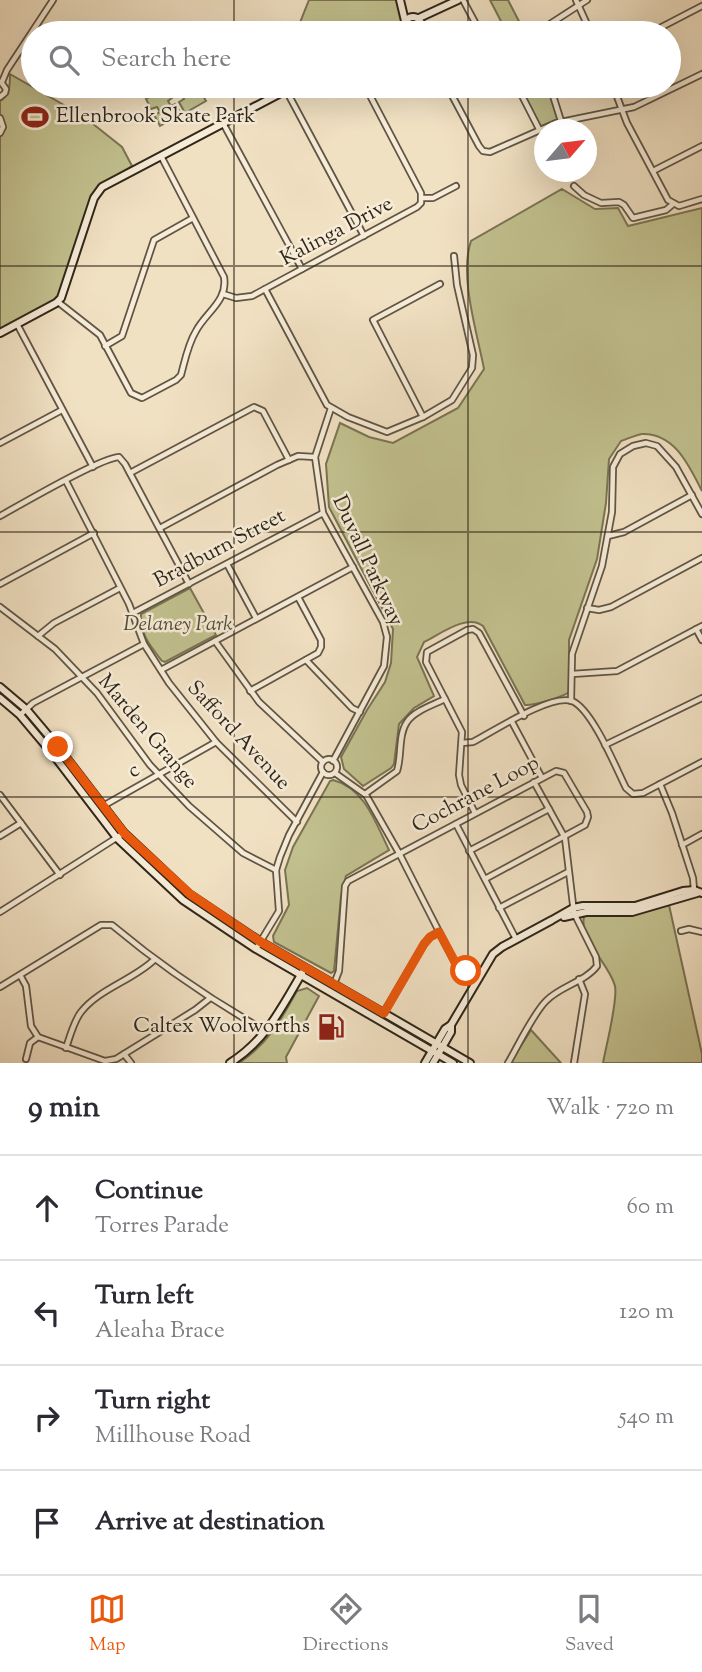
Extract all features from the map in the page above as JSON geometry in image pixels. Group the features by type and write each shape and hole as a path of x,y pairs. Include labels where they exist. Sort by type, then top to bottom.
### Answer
{"main road":[{"path":"401,0 411,21"},
{"path":"422,21 461,0"},
{"path":"0,333 58,302 65,291 96,193 102,187 271,98"},
{"path":"0,687 26,709 58,747 103,806 121,835 190,894 258,946"},
{"path":"0,698 20,715 121,835 183,900 437,1049 470,1063"},
{"path":"433,1063 445,1030 451,1025 493,954 516,939 574,911 632,912 698,892"},
{"path":"183,900 190,894"},
{"path":"303,971 334,984 384,1013 453,1063"},
{"path":"230,1063 247,1052 267,1032 303,971"},
{"path":"425,1063 437,1049"}],"street":[{"path":"39,21 53,0"},
{"path":"461,0 474,21"},
{"path":"552,21 577,2 587,0"},
{"path":"577,2 586,21"},
{"path":"673,21 702,6"},
{"path":"0,97 6,91 1,82 21,49"},
{"path":"681,84 702,74"},
{"path":"290,98 365,236"},
{"name":"Kalinga Drive","path":"223,294 245,299 417,207 422,198 371,98"},
{"path":"454,98 483,151 496,150 534,131"},
{"path":"523,98 534,119"},
{"path":"554,98 560,119"},
{"path":"618,98 653,171 673,204 679,206 702,199"},
{"path":"572,119 623,110 653,98"},
{"path":"0,118 3,127 0,133"},
{"path":"223,123 302,269"},
{"path":"653,171 702,146"},
{"path":"58,302 100,335 131,393 142,398 176,380 181,374 195,331 223,294 225,286 223,277 161,156"},
{"path":"574,186 584,195 601,203 619,202 633,218 666,210 673,204"},
{"path":"422,198 433,198 456,187"},
{"path":"105,346 122,336 154,240 193,218"},
{"path":"265,289 321,397 331,408 387,432 452,400 472,368 473,355 457,285 454,256"},
{"path":"422,416 373,320 440,284"},
{"path":"17,324 93,467"},
{"path":"130,473 254,407 263,411 289,460"},
{"name":"Duvall Parkway","path":"331,408 315,457 323,513 383,622 387,637 384,666 333,761"},
{"path":"0,433 2,442 62,410"},
{"path":"571,701 572,654 602,566 612,512 613,467 620,454 633,446 646,443 657,446 672,461 702,514"},
{"path":"159,527 289,460 298,456 315,457"},
{"path":"0,516 112,457 119,457 189,584"},
{"name":"Safford Avenue","path":"66,481 133,613 144,644 161,670 188,709 216,742 297,822"},
{"path":"608,536 624,532 692,495"},
{"name":"Bradburn Street","path":"133,613 323,513"},
{"path":"0,584 94,533"},
{"path":"587,608 599,610 611,607 702,558"},
{"path":"227,564 256,619"},
{"path":"161,670 353,567"},
{"path":"38,636 54,623 120,588"},
{"path":"250,691 318,653 321,640 298,597"},
{"name":"Marden Grange","path":"0,607 55,649 97,693 159,775 215,830 243,853 276,870"},
{"path":"572,674 617,671 699,628 702,640"},
{"path":"475,813 459,775 462,743 458,723 425,656 432,648 472,629 481,637 524,716"},
{"path":"215,641 250,691 323,762"},
{"path":"20,715 33,703 144,644"},
{"path":"306,660 352,708 360,712"},
{"path":"605,745 702,698"},
{"path":"365,794 397,771 403,729 407,722 445,699"},
{"path":"462,743 473,742 550,703 571,701 588,716 626,788 633,794 643,793 702,762"},
{"path":"512,722 542,778"},
{"name":"c","path":"103,806 216,742"},
{"path":"258,946 279,911 276,870 323,772 323,762 328,759 333,761 337,766 335,773"},
{"name":"Cochrane Loop","path":"334,984 339,971 345,887 348,881 556,771 564,773 587,812 585,825 485,879"},
{"path":"323,772 330,775 335,773"},
{"path":"335,773 365,794 399,853 455,962 478,980"},
{"path":"508,1063 545,1001 593,972 597,966 596,957 574,911 565,838 534,782"},
{"path":"660,784 698,892"},
{"path":"0,795 60,875"},
{"path":"470,851 549,809"},
{"path":"0,836 21,822"},
{"path":"456,824 516,939"},
{"path":"682,845 702,834"},
{"path":"0,912 121,835"},
{"path":"499,908 568,872"},
{"path":"0,987 101,925 113,925 154,960 209,999 267,1032"},
{"path":"681,932 689,929 702,932"},
{"path":"384,1013 424,944 439,932"},
{"path":"66,1048 79,1014 90,1002 142,971 154,960"},
{"path":"20,975 26,986 31,1026 38,1037 105,1061 124,1054 209,999"},
{"path":"574,1063 585,994 579,979"},
{"path":"26,1059 30,1043 38,1037"},
{"path":"124,1054 131,1063"}],"green space":[{"path":"309,0 397,0 403,19 402,21 301,21"},
{"path":"490,0 508,0 519,21 501,21"},
{"path":"10,74 21,80 21,98 52,98 83,116 122,147 132,166 101,185 93,194 60,295 55,302 0,330 0,101 8,93"},
{"path":"172,98 168,101 171,106 175,104 181,114 160,126 154,115 160,112 157,107 151,109 146,99"},
{"path":"204,98 206,101 185,113 179,102 184,99"},
{"path":"523,98 554,98 560,119 534,119"},
{"path":"562,189 595,209 618,208 628,226 702,208 702,491 680,453 663,439 642,434 621,441 609,459 606,503 597,559 569,640 569,692 547,701 525,705 483,626 469,622 453,626 424,642 417,657 434,696 414,708 399,724 394,764 391,768 363,786 344,769 341,757 385,682 391,663 393,629 329,507 326,464 340,423 369,437 393,443 458,408 484,369 468,287 471,241"},
{"name":"Delaney Park","path":"190,588 216,635 165,662 162,661 144,634 141,614"},
{"path":"333,780 344,784 361,799 389,850 346,876 341,897 334,971 331,973 274,942 273,936 289,905 285,870 293,847"},
{"path":"669,905 702,1063 603,1063 615,986 586,934 584,916 587,913 631,913"},
{"path":"307,988 319,996 286,1057 287,1063 239,1063 266,1040 297,991"},
{"path":"531,1030 561,1063 510,1063"}],"place":[{"name":"Ellenbrook Skate Park","path":"35,117"},
{"name":"Caltex Woolworths","path":"331,1027"}],"route":[{"path":"58,747 124,833 190,894 261,942 384,1013 424,944 439,932 455,962 466,971"}]}
